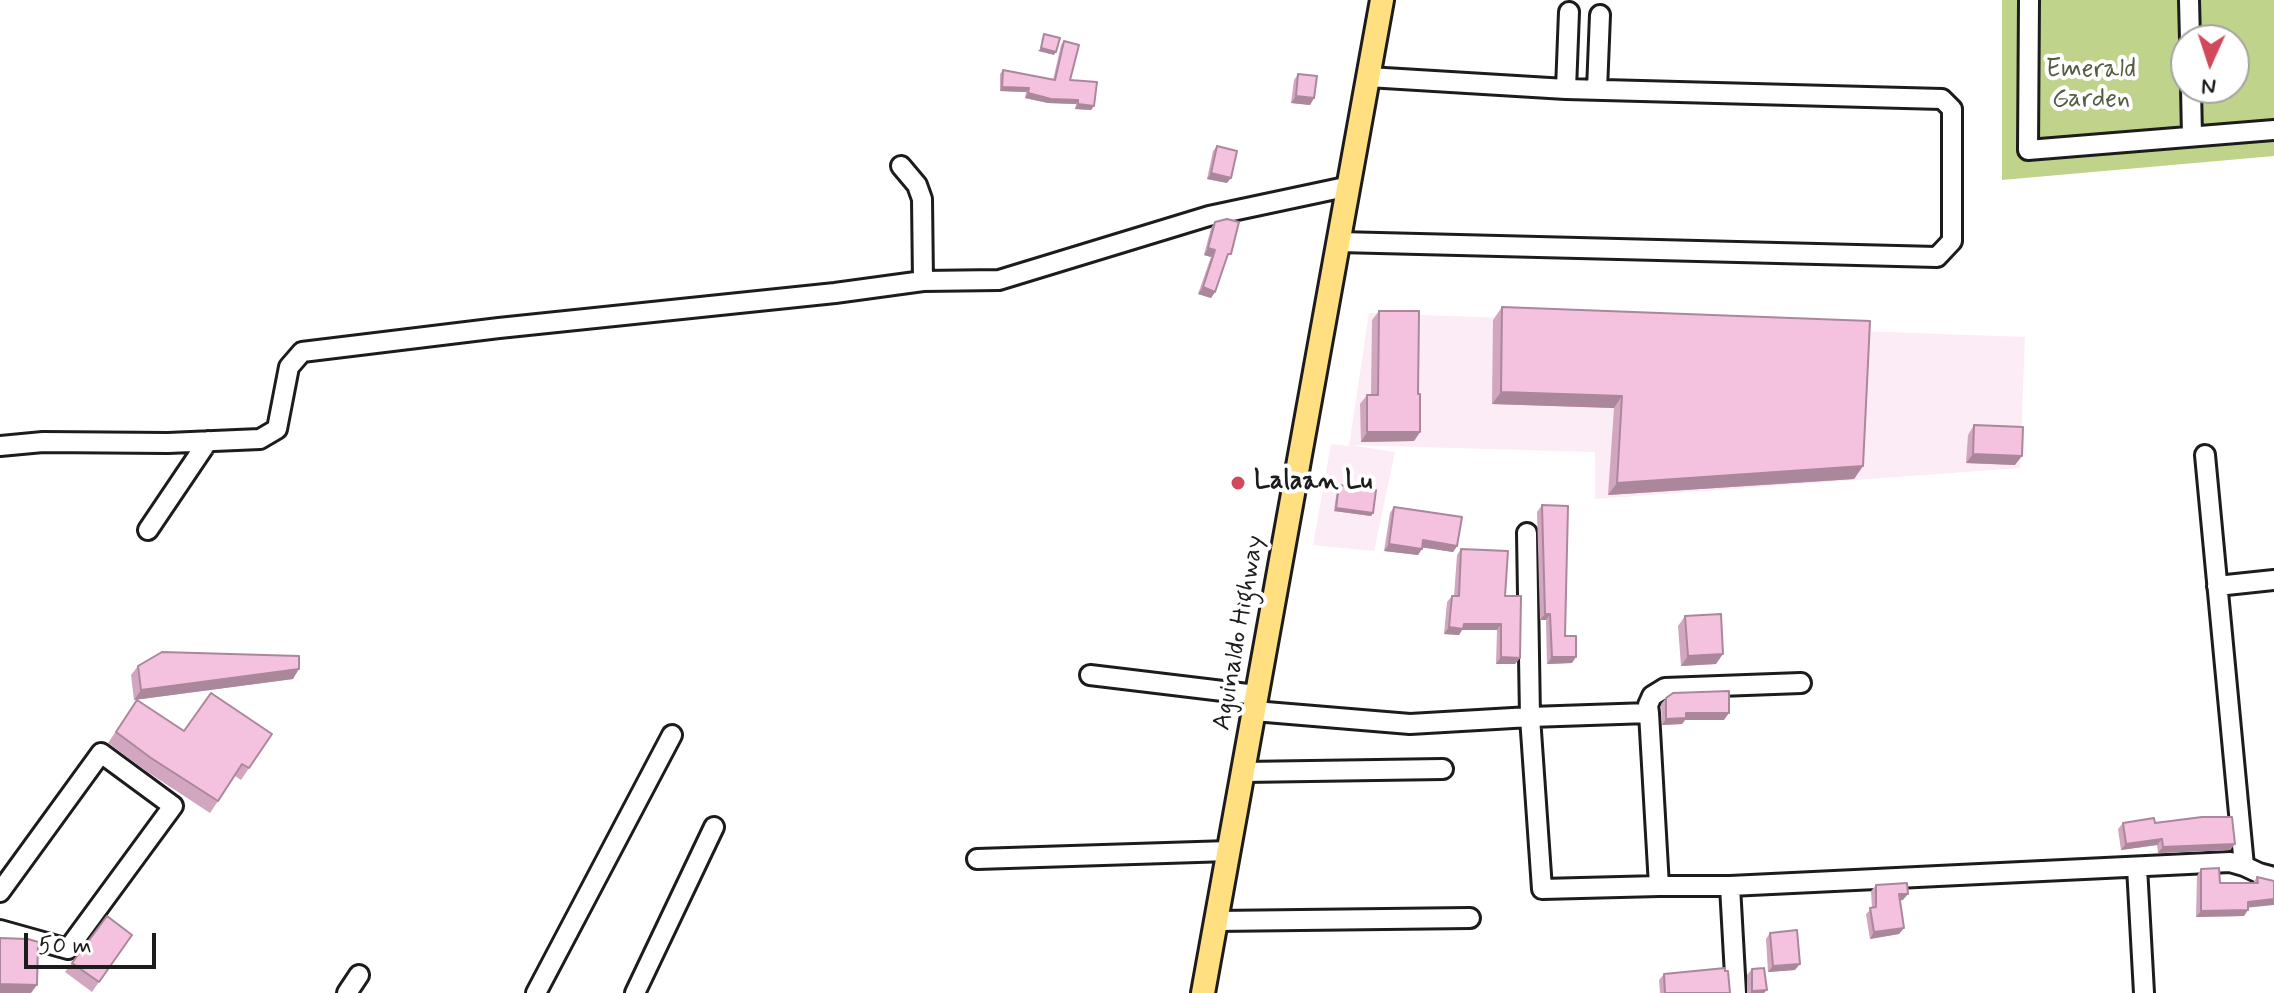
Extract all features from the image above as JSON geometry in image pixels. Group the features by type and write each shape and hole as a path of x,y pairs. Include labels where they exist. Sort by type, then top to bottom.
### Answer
{"main road":[{"name":"Aguinaldo Highway","path":"1203,993 1382,0"}],"street":[{"path":"2029,0 2028,150 2274,130"},
{"path":"2189,0 2190,24"},
{"path":"1566,89 1569,12"},
{"path":"1597,90 1600,15"},
{"path":"1339,242 1937,257 1952,241 1952,109 1942,99 1566,89 1368,77"},
{"path":"2191,104 2192,136"},
{"path":"901,166 917,185 922,199 923,281"},
{"path":"0,446 43,442 260,439 277,429 289,367 302,352 923,281 999,280 1209,216 1350,186"},
{"path":"148,530 208,441"},
{"path":"2205,455 2244,866"},
{"path":"1527,533 1530,717 1542,889 1730,886 2230,862 2274,877"},
{"path":"2217,586 2274,580"},
{"path":"1090,675 1255,703 1410,724 1649,713"},
{"path":"1659,886 1648,705 1652,696 1665,688 1801,683"},
{"path":"536,993 672,735"},
{"path":"0,892 101,753 173,806 68,949 0,930"},
{"path":"1244,772 1443,769"},
{"path":"635,993 714,827"},
{"path":"977,859 1229,851"},
{"path":"2137,867 2144,993"},
{"path":"1730,886 1736,993"},
{"path":"1216,921 1470,918"},
{"path":"347,993 359,975"}],"shaded area":[{"path":"1369,313 2025,337 2020,468 1595,499 1595,452 1349,445"},
{"path":"1331,444 1395,452 1374,551 1313,545"}],"green space":[{"name":"Emerald Garden","path":"2002,0 2274,0 2274,156 2002,180"}],"building":[{"path":"1044,34 1060,38 1056,52 1041,48"},
{"path":"1064,41 1079,45 1070,80 1097,82 1094,106 1078,104 1078,100 1051,99 1028,93 1029,88 1002,87 1003,70 1055,80"},
{"path":"1298,74 1317,76 1314,98 1296,96"},
{"path":"1217,146 1237,151 1231,178 1211,173"},
{"path":"1227,219 1239,222 1231,254 1228,254 1215,292 1203,287 1215,250 1208,248 1215,222"},
{"path":"1502,307 1870,321 1863,466 1617,483 1622,396 1501,392"},
{"path":"1379,311 1419,311 1420,432 1367,432 1367,395 1378,395"},
{"path":"1974,425 2023,427 2022,456 1973,454"},
{"path":"1339,485 1376,490 1373,513 1336,508"},
{"path":"1542,505 1568,506 1565,636 1576,636 1576,657 1552,657 1550,614 1545,614"},
{"path":"1394,507 1462,517 1457,546 1423,540 1422,549 1389,544"},
{"path":"1461,549 1508,551 1505,596 1521,596 1520,658 1501,657 1501,624 1464,624 1463,629 1449,627 1452,596 1459,596"},
{"path":"1721,614 1723,654 1688,656 1685,616"},
{"path":"162,652 299,656 299,669 141,690 138,666"},
{"path":"1729,691 1729,713 1686,713 1686,718 1666,719 1666,698 1673,693"},
{"path":"211,693 272,734 249,768 242,764 218,801 116,732 137,700 184,731"},
{"path":"2232,817 2235,844 2163,847 2162,839 2126,844 2123,823 2154,818 2155,823"},
{"path":"2219,868 2220,883 2258,883 2257,877 2274,881 2274,899 2248,902 2248,910 2201,911 2201,869"},
{"path":"1907,883 1908,894 1899,894 1904,928 1874,932 1870,908 1876,907 1876,885"},
{"path":"107,916 132,935 99,982 72,963"},
{"path":"1797,930 1800,964 1773,966 1770,933"},
{"path":"0,938 38,942 37,985 0,984"},
{"path":"1725,968 1730,993 1665,993 1664,974"},
{"path":"1764,968 1767,990 1752,991 1752,969"}],"place":[{"name":"Lalaan Lu","path":"1238,483"}]}
